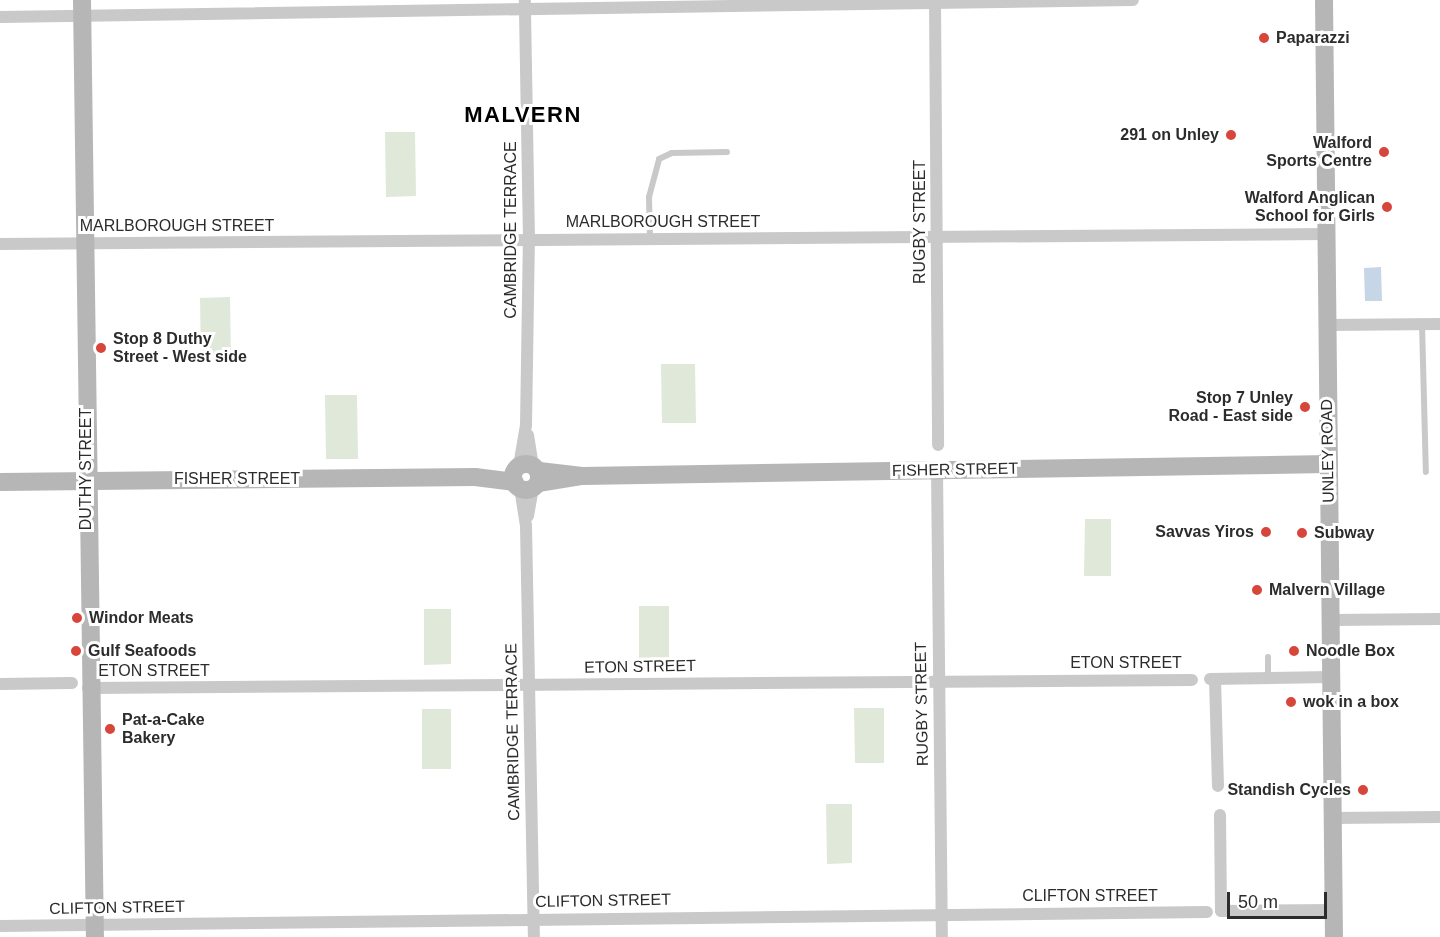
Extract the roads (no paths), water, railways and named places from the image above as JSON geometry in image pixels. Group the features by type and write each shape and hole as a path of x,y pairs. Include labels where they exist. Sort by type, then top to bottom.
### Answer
{"street":[{"path":"0,17 82,8 1133,0"},
{"name":"UNLEY ROAD","path":"1324,0 1334,937"},
{"name":"RUGBY STREET","path":"935,2 938,445"},
{"name":"CAMBRIDGE TERRACE","path":"525,5 529,240 526,526 534,937"},
{"name":"DUTHY STREET","path":"82,8 86,480 80,686 95,931"},
{"name":"MARLBOROUGH STREET","path":"0,243 1326,234"},
{"path":"1327,325 1440,324"},
{"name":"FISHER STREET","path":"0,482 526,477 1329,464"},
{"name":"RUGBY STREET","path":"937,470 942,937"},
{"path":"1331,620 1440,620"},
{"path":"1218,786 1213,679 1331,677"},
{"name":"ETON STREET","path":"0,684 528,686 938,680 1192,680"},
{"path":"1221,815 1221,911 1334,910"},
{"path":"1333,818 1440,817"},
{"name":"CLIFTON STREET","path":"0,926 95,931 534,918 1207,912"}],"lane":[{"path":"650,239 649,197 659,159 672,153 727,152"},
{"path":"1422,324 1426,472"},
{"path":"1268,678 1269,657"}],"water":[{"path":"1381,267 1382,301 1365,301 1364,268"}],"place":[{"name":"Paparazzi","path":"1264,38"},
{"name":"291 on Unley","path":"1231,135"},
{"name":"Walford Sports Centre","path":"1384,152"},
{"name":"Walford Anglican School for Girls","path":"1387,207"},
{"name":"Stop 8 Duthy Street - West side","path":"101,348"},
{"name":"Stop 7 Unley Road - East side","path":"1305,407"},
{"name":"Savvas Yiros","path":"1266,532"},
{"name":"Subway","path":"1302,533"},
{"name":"Malvern Village","path":"1257,590"},
{"name":"Windor Meats","path":"77,618"},
{"name":"Gulf Seafoods","path":"76,651"},
{"name":"Noodle Box","path":"1294,651"},
{"name":"wok in a box","path":"1291,702"},
{"name":"Pat-a-Cake Bakery","path":"110,729"},
{"name":"Standish Cycles","path":"1363,790"}],"district":[{"name":"MALVERN","path":"523,115"}]}
